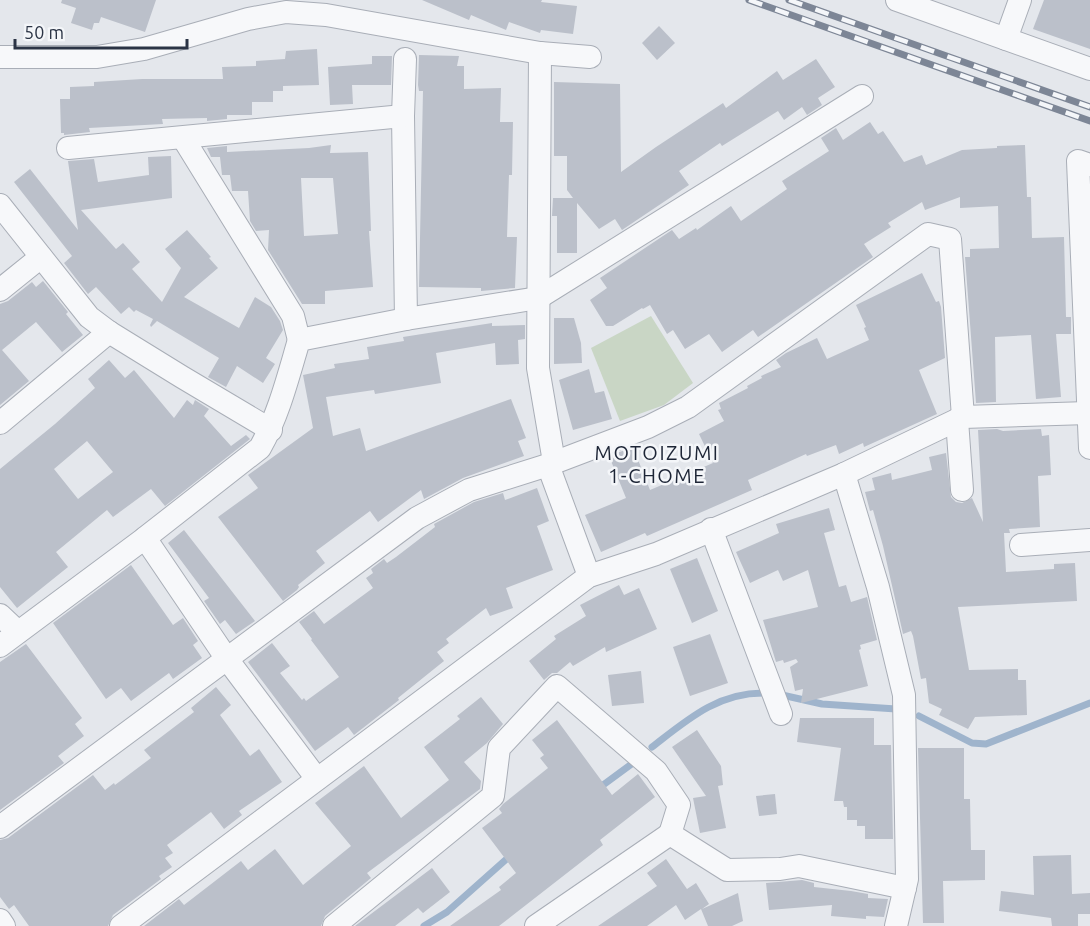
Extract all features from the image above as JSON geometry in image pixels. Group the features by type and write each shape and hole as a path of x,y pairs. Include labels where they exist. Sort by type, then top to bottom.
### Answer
{"street":[{"path":"897,0 1090,69"},
{"path":"1006,39 1020,0"},
{"path":"0,57 96,57 144,49 248,19 286,12 326,15 540,53 590,57"},
{"path":"540,53 538,368 551,464 589,576"},
{"path":"405,59 403,116 406,319"},
{"path":"299,340 406,319 538,298 862,96"},
{"path":"68,148 403,116"},
{"path":"0,646 145,538 260,448 270,430 283,395 299,340 293,316 183,138"},
{"path":"1090,165 1078,161 1090,448"},
{"path":"0,205 89,317 270,430"},
{"path":"0,827 417,518 469,490 551,464 648,427 688,407 928,234 950,239 962,490"},
{"path":"0,290 41,257"},
{"path":"0,423 110,332"},
{"path":"121,926 589,576 656,554 844,474 960,418 1088,413"},
{"path":"844,474 878,587 904,695 907,879 897,926"},
{"path":"711,529 782,714"},
{"path":"145,538 227,659 317,779"},
{"path":"1021,544 1090,540"},
{"path":"0,615 18,632"},
{"path":"334,926 493,796 499,748 557,686 656,771 679,805 670,834 536,926"},
{"path":"670,834 727,870 780,869 799,866 905,888"},
{"path":"0,920 4,926"}],"green space":[{"path":"651,316 693,383 664,405 620,421 591,348"}],"building":[{"path":"62,0 156,0 145,32 101,17 99,23 94,23 92,30 71,23 76,8 61,3"},
{"path":"422,0 542,0 541,2 577,6 573,34 541,30 540,33 509,22 506,30 471,15 469,20"},
{"path":"1044,0 1090,0 1090,49 1033,29"},
{"path":"659,26 675,43 657,60 642,43"},
{"path":"317,49 319,85 283,86 283,91 273,91 273,102 252,102 252,115 227,115 227,119 207,121 207,118 162,119 163,124 89,128 90,132 64,135 61,133 60,99 70,99 70,87 94,86 94,82 142,79 223,79 222,67 256,66 256,61 285,59 286,51"},
{"path":"419,55 459,56 457,66 464,66 464,89 501,88 500,122 513,122 507,237 517,237 515,288 481,291 481,288 419,287 423,91 419,91 418,85"},
{"path":"372,56 392,56 391,85 352,85 353,104 330,105 328,67 372,64"},
{"path":"816,59 835,87 818,98 822,105 807,115 802,107 784,120 778,111 722,146 720,143 679,171 689,185 622,230 615,219 599,229 577,203 577,253 557,253 557,216 552,216 553,198 573,198 567,190 567,156 554,156 554,82 620,84 621,172 723,103 726,108 777,71 783,80"},
{"path":"870,122 878,134 883,131 904,162 922,155 926,165 962,150 1025,145 1027,197 1031,197 1032,238 1064,237 1066,317 1071,317 1071,334 1056,334 1061,397 1036,399 1031,335 995,337 996,402 976,403 965,257 970,257 970,249 999,248 998,206 960,208 960,197 925,210 922,202 888,223 891,227 864,244 873,257 758,337 753,330 722,352 709,334 685,349 673,330 667,334 650,305 613,326 606,326 590,300 607,288 600,278 672,230 679,239 696,228 697,230 731,206 741,221 787,189 782,181 829,151 821,138 836,128 843,140"},
{"path":"331,145 330,153 368,152 371,231 369,231 373,287 325,291 325,304 302,304 268,250 269,230 256,231 250,221 248,191 232,191 230,175 222,175 220,157 211,157 207,148 227,146 227,152","holes":["301,178 333,178 338,234 304,236"]},
{"path":"171,156 172,198 81,210 116,249 123,243 140,262 132,269 162,302 181,268 165,249 187,230 218,268 184,297 239,328 255,297 271,307 283,330 266,358 275,364 263,383 237,366 226,387 208,377 219,358 157,321 151,327 153,319 136,310 134,312 129,307 121,314 96,287 88,294 64,263 72,256 14,182 30,169 78,230 68,161 94,159 98,182 149,175 148,157"},
{"path":"922,273 936,302 939,301 941,307 945,358 919,370 937,414 864,447 863,443 839,454 836,445 807,456 806,454 748,480 752,490 647,536 645,533 601,552 585,515 626,498 609,456 633,447 650,490 713,463 699,434 724,421 718,410 721,409 719,403 748,388 747,386 762,378 761,376 781,367 776,360 786,353 817,338 827,359 869,340 856,305"},
{"path":"43,281 83,335 62,352 36,322 2,350 29,381 0,405 0,304 8,301 32,282 36,287"},
{"path":"554,318 574,318 581,343 582,363 554,364"},
{"path":"492,323 492,326 525,325 525,339 518,340 519,364 496,365 495,343 436,353 441,383 375,394 374,390 326,397 333,436 360,428 366,451 511,399 526,438 518,441 524,456 463,478 424,499 421,490 378,522 370,511 316,551 325,563 298,585 297,590 283,601 218,517 258,488 248,475 313,428 303,375 335,368 334,364 369,359 367,347 404,341 403,337"},
{"path":"109,360 125,378 134,370 174,418 187,400 193,405 195,400 209,409 204,416 231,446 246,435 250,439 165,506 151,489 113,517 107,510 56,552 68,567 17,608 0,587 0,469 95,388 88,379","holes":["87,441 113,472 78,499 54,469"]},
{"path":"589,369 595,393 604,391 612,419 573,430 559,380"},
{"path":"1041,429 1042,436 1049,435 1051,475 1038,476 1040,527 1009,529 1010,533 1004,533 1006,572 1054,569 1054,564 1075,563 1077,601 958,607 969,670 1018,669 1018,680 1026,680 1027,715 975,717 968,729 939,715 942,709 929,703 926,678 921,679 913,636 911,631 903,634 883,546 873,510 870,511 865,492 875,490 872,478 891,473 892,480 932,470 929,457 946,453 951,497 956,502 962,503 972,498 983,522 978,430 1003,431"},
{"path":"537,488 549,521 537,526 553,570 506,588 513,608 490,616 486,608 446,639 449,643 437,652 444,661 398,698 399,700 354,735 348,727 315,751 248,662 272,643 290,666 280,673 302,700 304,698 306,701 339,677 299,622 314,611 324,624 373,588 366,578 373,573 371,569 384,559 387,563 396,557 435,527 434,524 474,502 503,493 505,500"},
{"path":"829,508 835,530 824,533 839,587 846,585 851,602 867,597 877,640 860,645 859,650 868,686 801,703 803,689 795,691 790,667 798,662 796,659 784,663 783,660 776,662 763,620 818,607 808,570 783,581 778,570 750,583 736,552 779,533 776,524"},
{"path":"184,530 255,621 236,634 225,620 220,624 204,601 209,598 168,543"},
{"path":"697,558 718,611 692,623 670,569"},
{"path":"131,565 173,625 183,618 198,641 193,645 202,658 173,679 169,673 131,701 121,688 106,699 53,623"},
{"path":"619,585 624,595 639,588 657,629 606,652 605,647 573,666 570,662 544,680 529,661 556,639 554,636 586,616 580,605"},
{"path":"710,634 728,683 690,696 673,647"},
{"path":"26,644 82,718 75,724 84,736 58,756 64,763 0,810 0,662"},
{"path":"641,671 644,703 612,706 608,675"},
{"path":"216,687 231,705 220,715 250,756 259,749 282,782 239,811 242,815 224,829 211,812 167,845 173,853 165,858 172,867 159,876 161,879 113,915 108,926 29,926 14,905 9,909 0,897 0,840 8,838 93,775 105,790 114,783 115,785 151,758 144,750 194,712 191,708"},
{"path":"481,697 503,724 487,743 464,762 481,781 480,789 367,873 371,878 325,916 321,926 144,926 179,899 184,905 241,861 248,870 275,849 303,885 351,846 315,803 364,766 401,818 449,780 424,747 460,719 457,716"},
{"path":"800,718 874,718 874,745 891,745 893,839 865,839 865,826 857,826 857,820 847,820 847,807 844,807 843,801 834,801 841,748 797,742"},
{"path":"557,720 612,795 638,774 655,797 600,840 603,845 499,926 450,926 501,890 499,887 516,873 482,828 502,813 499,809 503,804 548,768 540,758 544,755 532,740"},
{"path":"697,730 721,766 723,785 718,786 726,828 700,833 693,798 706,796 672,747"},
{"path":"918,748 964,748 964,799 970,799 971,850 985,850 985,880 943,881 944,923 923,923"},
{"path":"775,794 777,814 759,816 756,796"},
{"path":"1071,855 1072,894 1090,893 1090,914 1078,914 1078,926 1052,926 1051,918 999,911 1001,891 1034,895 1033,856"},
{"path":"666,859 687,889 696,883 709,904 702,909 738,893 743,921 732,926 708,926 701,909 685,920 676,905 647,926 598,926 657,886 647,873"},
{"path":"432,868 450,892 423,913 418,908 395,926 355,926"},
{"path":"802,880 814,883 814,887 868,894 868,898 888,899 884,917 866,916 866,919 831,916 832,905 769,910 766,883"}],"waterway":[{"path":"652,747 690,718 717,703 746,694 763,693"},
{"path":"782,695 822,704 896,709"},
{"path":"919,716 972,743 986,744 1090,703"},
{"path":"599,788 633,763"},
{"path":"424,926 447,912 511,855"}],"railway":[{"path":"749,0 1090,121"},
{"path":"789,0 1090,107"}],"district":[{"name":"MOTOIZUMI 1-CHOME","path":"657,464"}]}
